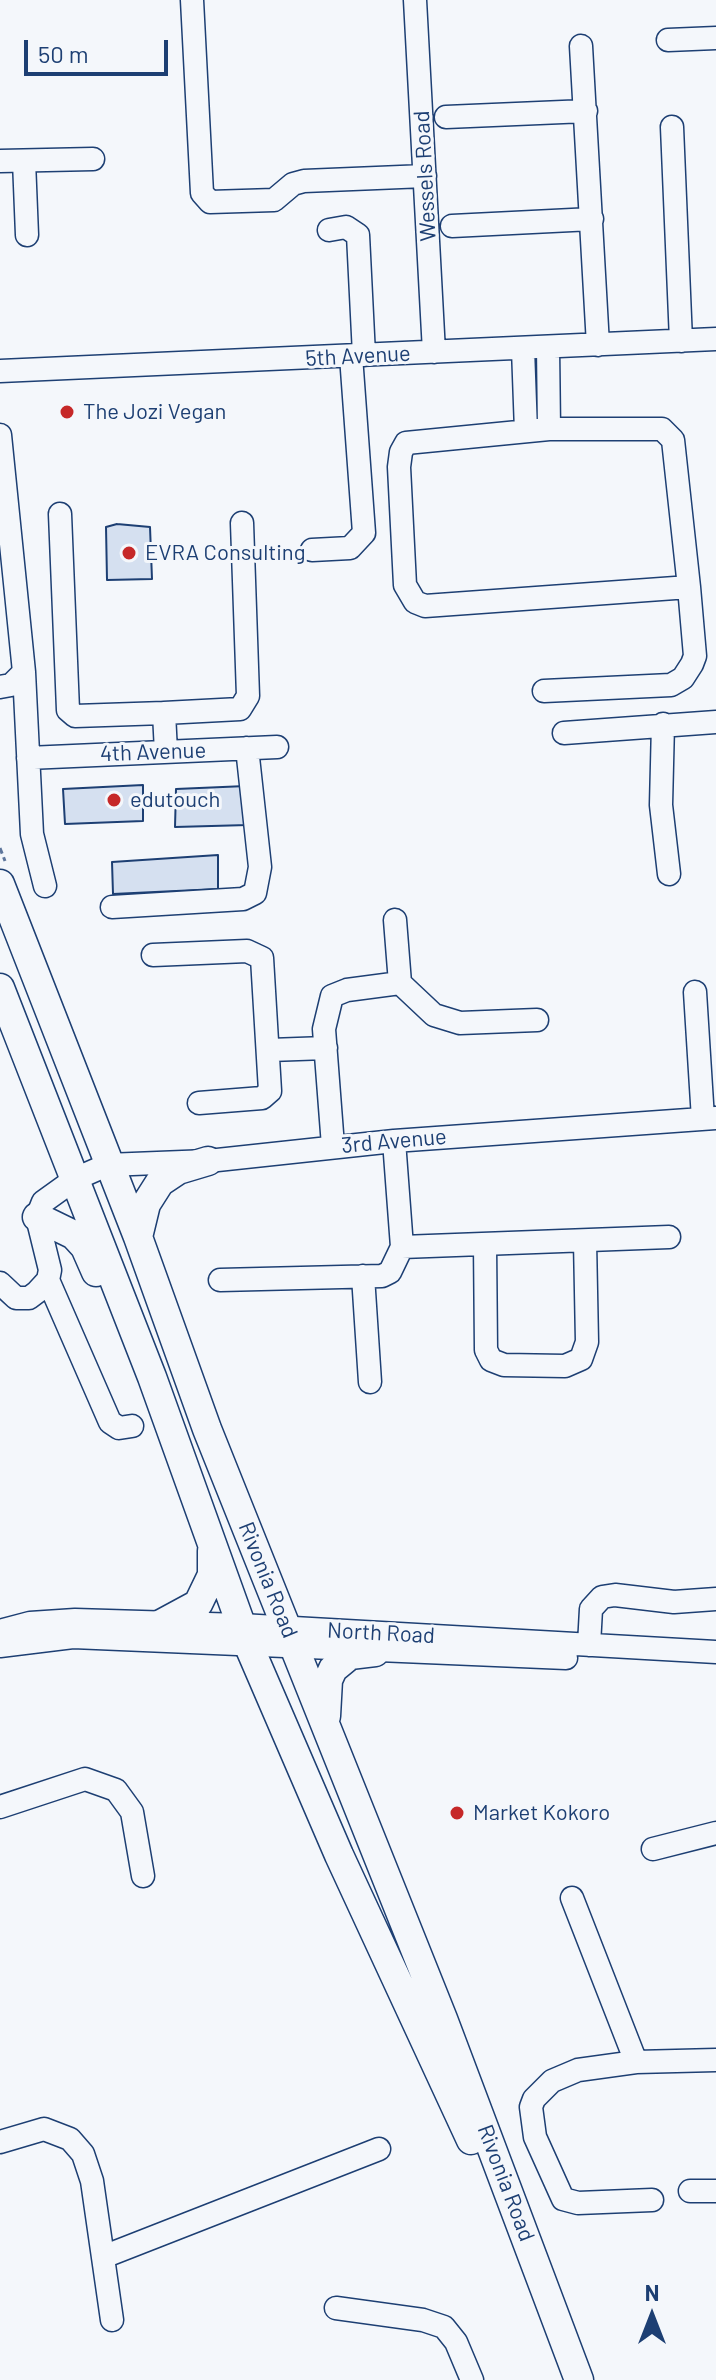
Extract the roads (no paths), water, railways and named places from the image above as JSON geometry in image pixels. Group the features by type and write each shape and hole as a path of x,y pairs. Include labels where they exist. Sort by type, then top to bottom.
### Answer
{"main road":[{"name":"Rivonia Road","path":"0,884 107,1165 138,1237 207,1429 443,2019 579,2380"},
{"name":"Rivonia Road","path":"0,988 152,1377 244,1634 339,1855 513,2231 540,2276"},
{"path":"138,1237 146,1204 160,1182 178,1170 208,1161"},
{"path":"37,1217 69,1230 85,1247 129,1353 152,1377"},
{"path":"161,1624 198,1604 212,1575 212,1546"},
{"path":"327,1730 328,1680 333,1669 350,1655 375,1652"}],"street":[{"path":"192,0 202,193 210,202 280,199 293,184 304,181 425,176"},
{"name":"Wessels Road","path":"415,0 434,352"},
{"path":"668,40 716,38"},
{"path":"581,46 598,345"},
{"path":"446,117 586,111"},
{"path":"672,127 681,341"},
{"path":"0,161 93,159"},
{"path":"24,161 27,235"},
{"path":"452,226 592,219"},
{"path":"312,550 350,548 364,533 357,356 358,235 346,227 329,230"},
{"name":"5th Avenue","path":"0,371 716,339"},
{"path":"548,347 549,429"},
{"path":"523,349 526,431"},
{"path":"544,691 671,685 678,682 695,656 689,587 677,457 669,434 662,429 549,429 406,443 401,452 405,585 410,597 425,606 689,587"},
{"path":"0,435 24,672 32,834 45,886"},
{"path":"60,514 68,710 75,716 240,709 245,704 248,654 242,523"},
{"path":"0,582 10,551"},
{"path":"0,687 11,685 24,672"},
{"path":"164,713 166,752"},
{"path":"564,733 716,722"},
{"path":"663,724 661,805 669,874"},
{"name":"4th Avenue","path":"28,758 277,747"},
{"path":"112,907 243,899 255,893 260,867 247,748"},
{"path":"395,920 400,983 434,1015 460,1023 537,1020"},
{"path":"153,955 247,951 262,958 270,1050 270,1091 262,1098 199,1103"},
{"path":"333,1146 325,1018 332,996 347,990 400,983"},
{"path":"695,992 710,1118"},
{"path":"270,1050 326,1048"},
{"name":"3rd Avenue","path":"37,1217 46,1198 75,1179 107,1165 208,1161 333,1146 710,1118"},
{"path":"220,1280 382,1276 390,1272 402,1247 394,1141"},
{"path":"37,1217 49,1259 48,1280 108,1419 119,1428 132,1426"},
{"path":"402,1247 669,1237"},
{"path":"485,1244 486,1350 491,1360 504,1365 565,1366 581,1359 587,1342 585,1241"},
{"path":"363,1276 370,1382"},
{"path":"0,1283 7,1293 20,1299 34,1295 48,1280"},
{"path":"589,1645 591,1609 602,1597 615,1595 674,1602 716,1599"},
{"name":"North Road","path":"0,1631 30,1623 75,1620 161,1624 244,1634"},
{"name":"North Road","path":"0,1646 73,1637 244,1634 589,1645 716,1653"},
{"name":"North Road","path":"291,1636 375,1652 684,1660 716,1653"},
{"path":"0,1807 76,1781 97,1781 116,1790 132,1812 143,1876"},
{"path":"653,1849 716,1833"},
{"path":"572,1898 636,2062"},
{"path":"652,2200 570,2203 554,2186 535,2137 531,2107 541,2089 562,2075 578,2070 636,2062 716,2060"},
{"path":"0,2142 44,2129 57,2133 83,2154 92,2181 112,2320"},
{"path":"103,2257 379,2149"},
{"path":"690,2191 716,2191"},
{"path":"336,2308 423,2320 444,2327 456,2342 472,2380"}],"place":[{"name":"The Jozi Vegan","path":"67,412"},
{"name":"EVRA Consulting","path":"129,553"},
{"name":"edutouch","path":"114,800"},
{"name":"Market Kokoro","path":"457,1813"}]}
